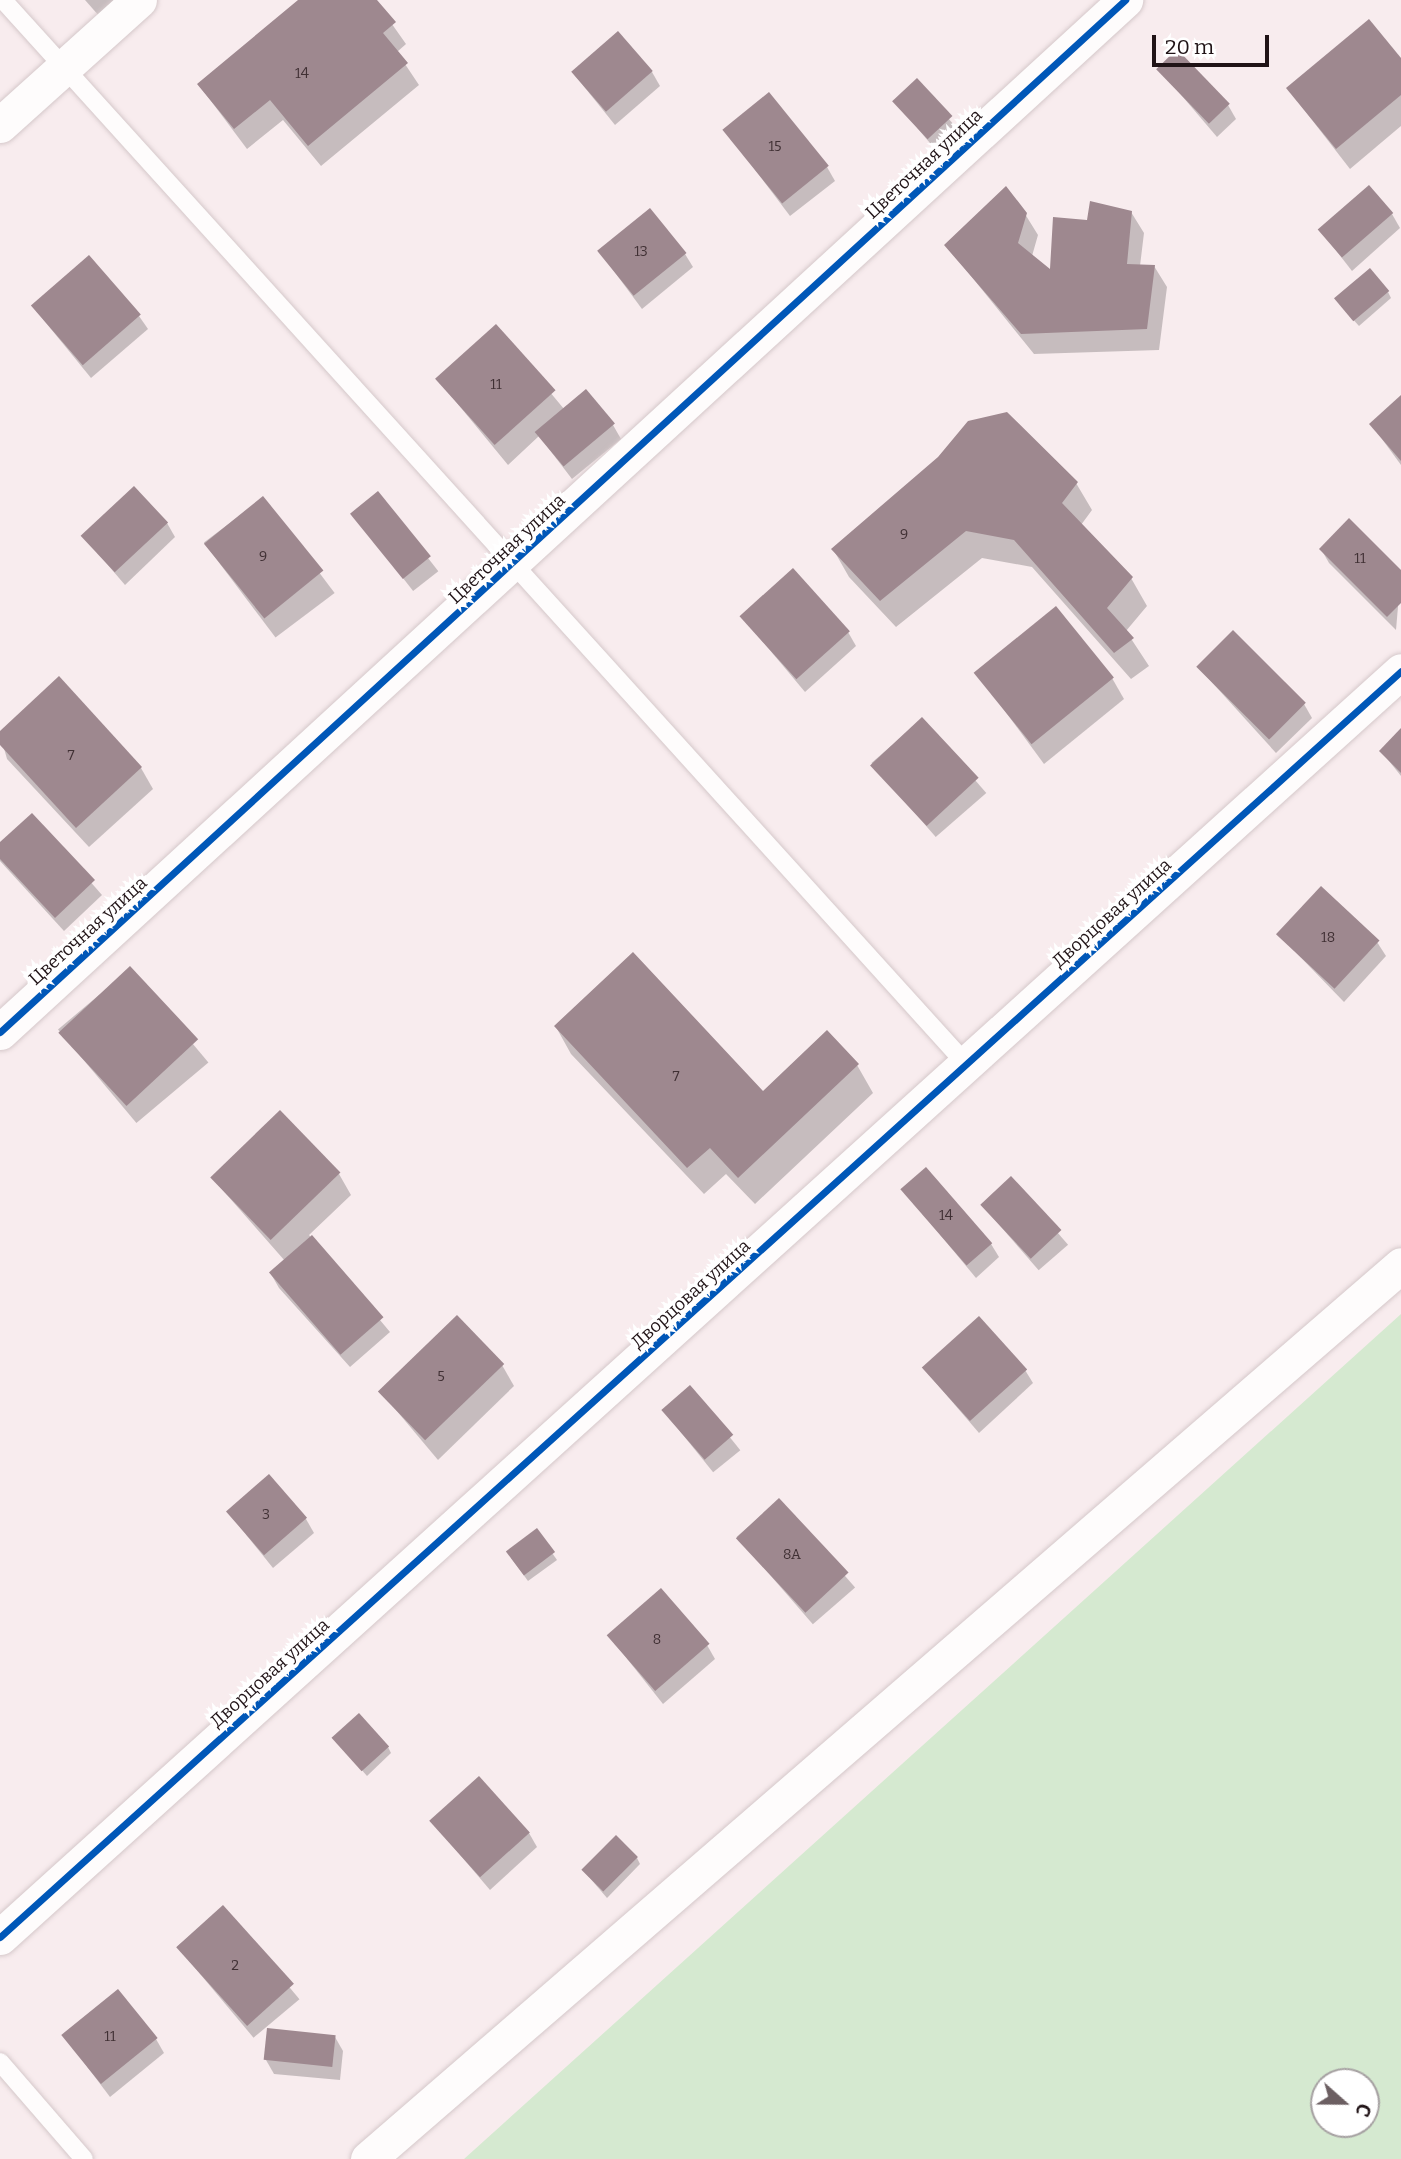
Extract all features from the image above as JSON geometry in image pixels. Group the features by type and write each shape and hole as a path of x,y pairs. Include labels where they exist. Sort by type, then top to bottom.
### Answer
{"street":[{"path":"0,125 139,0"},
{"name":"Цветочная улица","path":"0,1032 515,564 1125,0"},
{"name":"Дворцовая улица","path":"0,1937 968,1066 1401,671"},
{"path":"368,2159 1401,1265"}],"lane":[{"path":"4,0 968,1066"},
{"path":"0,2062 83,2159"}],"green space":[{"path":"1401,1314 1401,2159 464,2159"}],"building":[{"path":"298,0 377,0 396,22 383,33 408,63 308,146 270,100 234,129 197,84"},
{"path":"1369,19 1401,58 1401,95 1336,149 1286,88"},
{"path":"618,31 653,71 606,112 571,72"},
{"path":"1177,49 1230,104 1209,124 1156,69"},
{"path":"917,78 952,116 928,139 892,101"},
{"path":"769,92 829,166 782,204 722,130"},
{"path":"1369,185 1393,213 1342,258 1318,230"},
{"path":"1006,186 1027,213 1018,243 1050,269 1053,217 1087,220 1090,201 1132,211 1127,264 1155,265 1147,329 1021,334 944,245"},
{"path":"650,208 687,253 634,296 597,251"},
{"path":"89,255 141,315 83,365 31,306"},
{"path":"1370,268 1389,291 1353,321 1334,298"},
{"path":"496,324 556,390 495,445 435,379"},
{"path":"586,389 615,423 564,467 535,432"},
{"path":"1401,395 1401,461 1369,424"},
{"path":"1007,412 1078,482 1062,503 1133,577 1107,608 1134,638 1114,653 1014,540 966,531 880,601 831,549 938,457 968,421"},
{"path":"134,486 168,523 115,572 81,536"},
{"path":"378,491 431,556 403,579 350,514"},
{"path":"263,496 323,571 264,618 204,544"},
{"path":"1349,518 1401,570 1401,603 1387,617 1319,549"},
{"path":"793,568 850,631 796,679 739,616"},
{"path":"1056,606 1114,677 1032,744 974,673"},
{"path":"1233,630 1306,703 1269,740 1196,667"},
{"path":"59,676 142,767 76,828 0,745 0,731"},
{"path":"922,717 979,778 927,826 870,765"},
{"path":"1401,728 1401,773 1379,751"},
{"path":"32,813 95,880 55,918 0,859 0,842"},
{"path":"1321,886 1380,941 1334,989 1276,934"},
{"path":"633,952 763,1091 827,1030 859,1064 738,1178 710,1148 687,1168 554,1026"},
{"path":"130,966 198,1039 127,1106 58,1033"},
{"path":"280,1110 340,1173 271,1240 210,1177"},
{"path":"926,1167 992,1243 967,1266 900,1189"},
{"path":"1011,1176 1061,1230 1031,1259 980,1205"},
{"path":"312,1235 384,1317 340,1355 269,1272"},
{"path":"457,1315 504,1364 425,1440 378,1391"},
{"path":"979,1316 1027,1370 970,1421 922,1368"},
{"path":"690,1385 733,1435 705,1460 661,1410"},
{"path":"269,1474 307,1518 264,1555 226,1511"},
{"path":"779,1498 849,1573 805,1613 736,1538"},
{"path":"537,1528 555,1552 524,1575 506,1551"},
{"path":"661,1588 710,1644 655,1691 607,1635"},
{"path":"359,1713 389,1746 362,1771 332,1738"},
{"path":"479,1776 530,1832 480,1877 429,1821"},
{"path":"616,1835 638,1857 603,1892 581,1870"},
{"path":"223,1905 294,1984 247,2026 176,1947"},
{"path":"118,1989 158,2038 101,2084 61,2035"},
{"path":"267,2028 336,2035 332,2067 264,2060"}],"cycle path":[{"path":"0,1032 1125,0"},
{"path":"0,1937 1401,671"}]}
